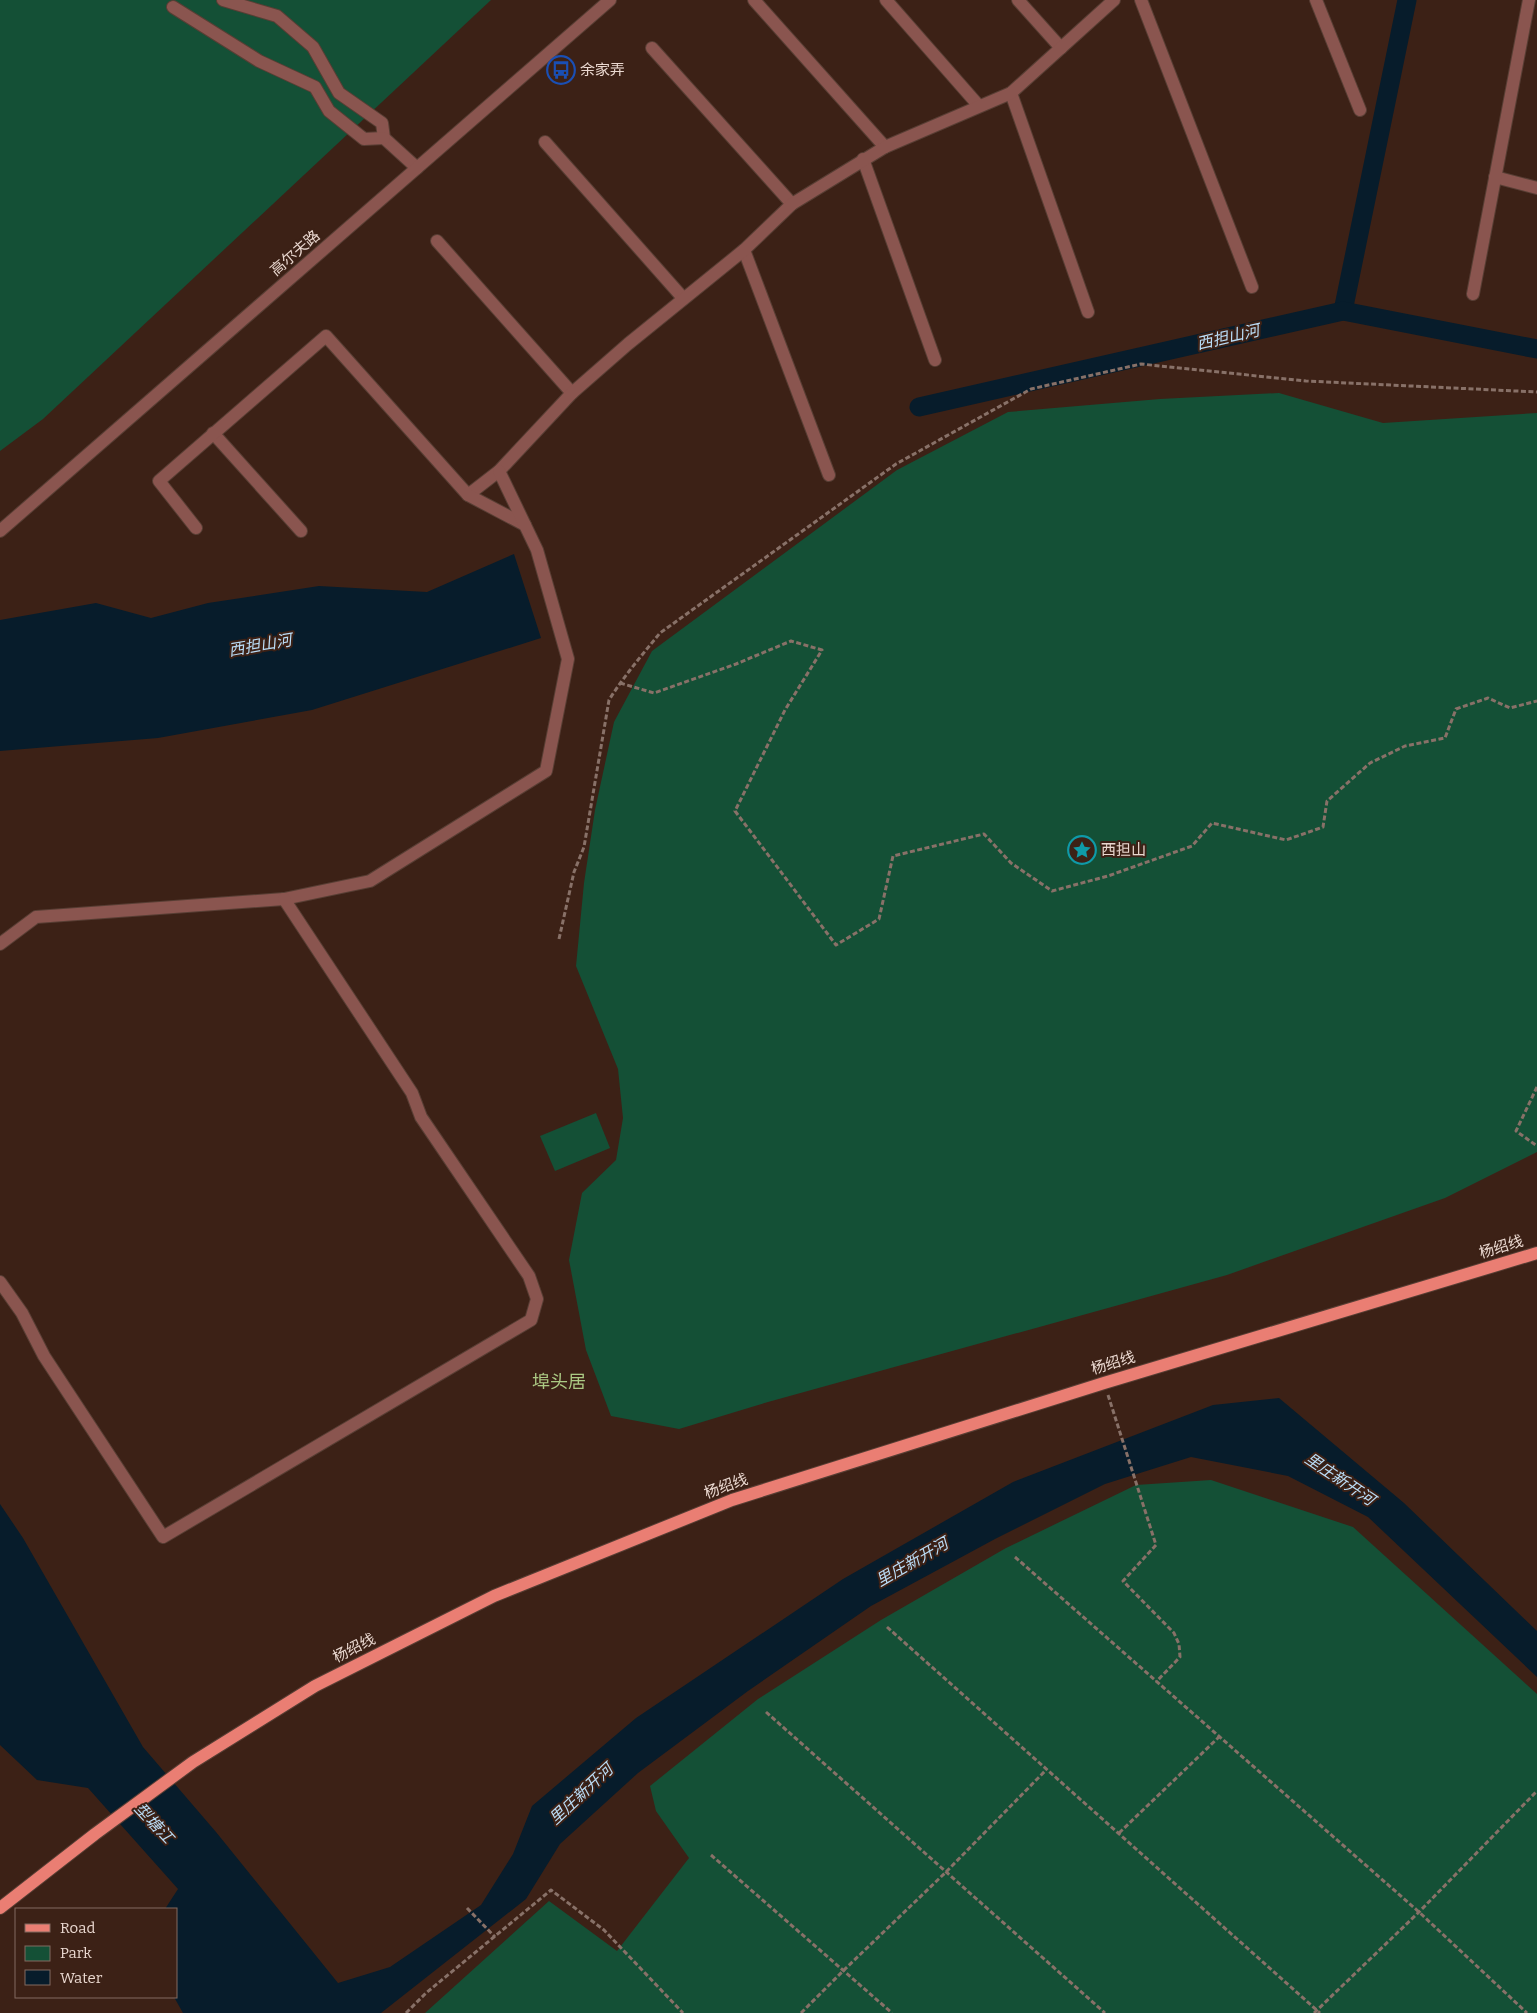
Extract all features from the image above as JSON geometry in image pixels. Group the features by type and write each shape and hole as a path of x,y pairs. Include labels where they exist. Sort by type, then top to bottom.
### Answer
{"main road":[{"name":"杨绍线","path":"0,1908 95,1834 193,1762 315,1686 494,1596 732,1500 1104,1383 1537,1254"}],"street":[{"path":"223,0 277,16 313,47 339,93 382,123 384,138 417,168"},
{"name":"高尔夫路","path":"0,531 610,0"},
{"path":"754,0 885,147"},
{"path":"886,0 979,106"},
{"path":"1018,0 1061,48"},
{"path":"468,495 498,471 572,393 683,298 744,250 792,204 885,147 1011,93 1114,0"},
{"path":"1141,0 1252,287"},
{"path":"1316,0 1360,110"},
{"path":"1473,294 1529,0"},
{"path":"174,7 259,61 315,87 329,111 364,139 384,138"},
{"path":"652,48 792,204"},
{"path":"1011,93 1088,312"},
{"path":"545,142 683,298"},
{"path":"863,159 935,360"},
{"path":"1495,177 1537,188"},
{"path":"437,241 572,393"},
{"path":"744,250 829,475"},
{"path":"196,528 159,481 326,336 468,495 525,525"},
{"path":"213,433 300,532"},
{"path":"0,944 36,917 284,899 370,881 546,771 568,659 537,550 498,471"},
{"path":"0,1282 22,1313 44,1356 163,1537 531,1320 537,1300 529,1276 421,1117 412,1093 284,899"}],"path":[{"path":"559,939 574,872 584,848 609,700 620,683 660,633 896,464 1032,389 1141,364 1306,381 1537,392"},
{"path":"620,683 654,692 736,664 791,641 822,650 785,710 735,811 836,945 879,919 893,856 984,834 1011,863 1052,891 1108,876 1192,846 1212,823 1286,840 1323,827 1327,801 1370,763 1405,746 1445,738 1456,709 1488,698 1510,708 1537,702"},
{"path":"1537,1087 1516,1130 1537,1146"},
{"path":"1104,1383 1156,1545 1123,1581 1174,1633 1179,1644 1180,1657 1156,1682"},
{"path":"1015,1557 1419,1912 1527,2013"},
{"path":"887,1627 1317,2012 1419,1912 1537,1791"},
{"path":"766,1712 1105,2013"},
{"path":"1119,1833 1219,1737"},
{"path":"802,2013 946,1872 1046,1770"},
{"path":"711,1855 892,2013"},
{"path":"406,2013 426,1993 551,1890 604,1930 684,2013"},
{"path":"467,1908 495,1937"}],"green space":[{"path":"0,0 491,0 43,419 0,451"},
{"path":"1279,393 1383,423 1537,413 1537,1152 1445,1198 1227,1275 768,1402 679,1429 611,1416 586,1350 569,1260 582,1193 616,1160 623,1118 618,1069 576,966 584,883 595,810 614,722 652,651 897,470 1008,412 1160,399"},
{"path":"596,1113 610,1148 555,1171 540,1136"},
{"path":"1211,1480 1353,1527 1537,1694 1537,2013 425,2013 549,1901 617,1951 689,1858 656,1811 650,1786 758,1699 881,1620 1006,1548 1136,1485"}],"water":[{"path":"514,554 541,638 312,710 158,738 0,751 0,620 96,603 151,618 208,603 319,586 427,592"},
{"path":"1279,1398 1404,1503 1537,1631 1537,1677 1368,1517 1288,1476 1191,1457 1105,1484 995,1539 871,1606 748,1691 638,1773 560,1844 526,1899 381,2013 183,2013 175,1998 178,1998 178,1908 166,1908 178,1889 88,1788 37,1780 0,1745 0,1504 23,1538 143,1747 216,1832 338,1983 390,1967 481,1905 513,1854 532,1806 636,1718 843,1579 1013,1482 1213,1405"}],"waterway":[{"path":"1343,311 1407,0"},
{"name":"西担山河","path":"919,407 1343,311 1537,349"}],"place":[{"name":"余家弄","path":"561,70"},
{"name":"西担山","path":"1082,850"}],"district":[{"name":"埠头居","path":"559,1382"}],"water label":[{"name":"里庄新开河","path":"1340,1479"},
{"name":"里庄新开河","path":"912,1562"},
{"name":"里庄新开河","path":"581,1794"},
{"name":"型塘江","path":"154,1823"}]}
